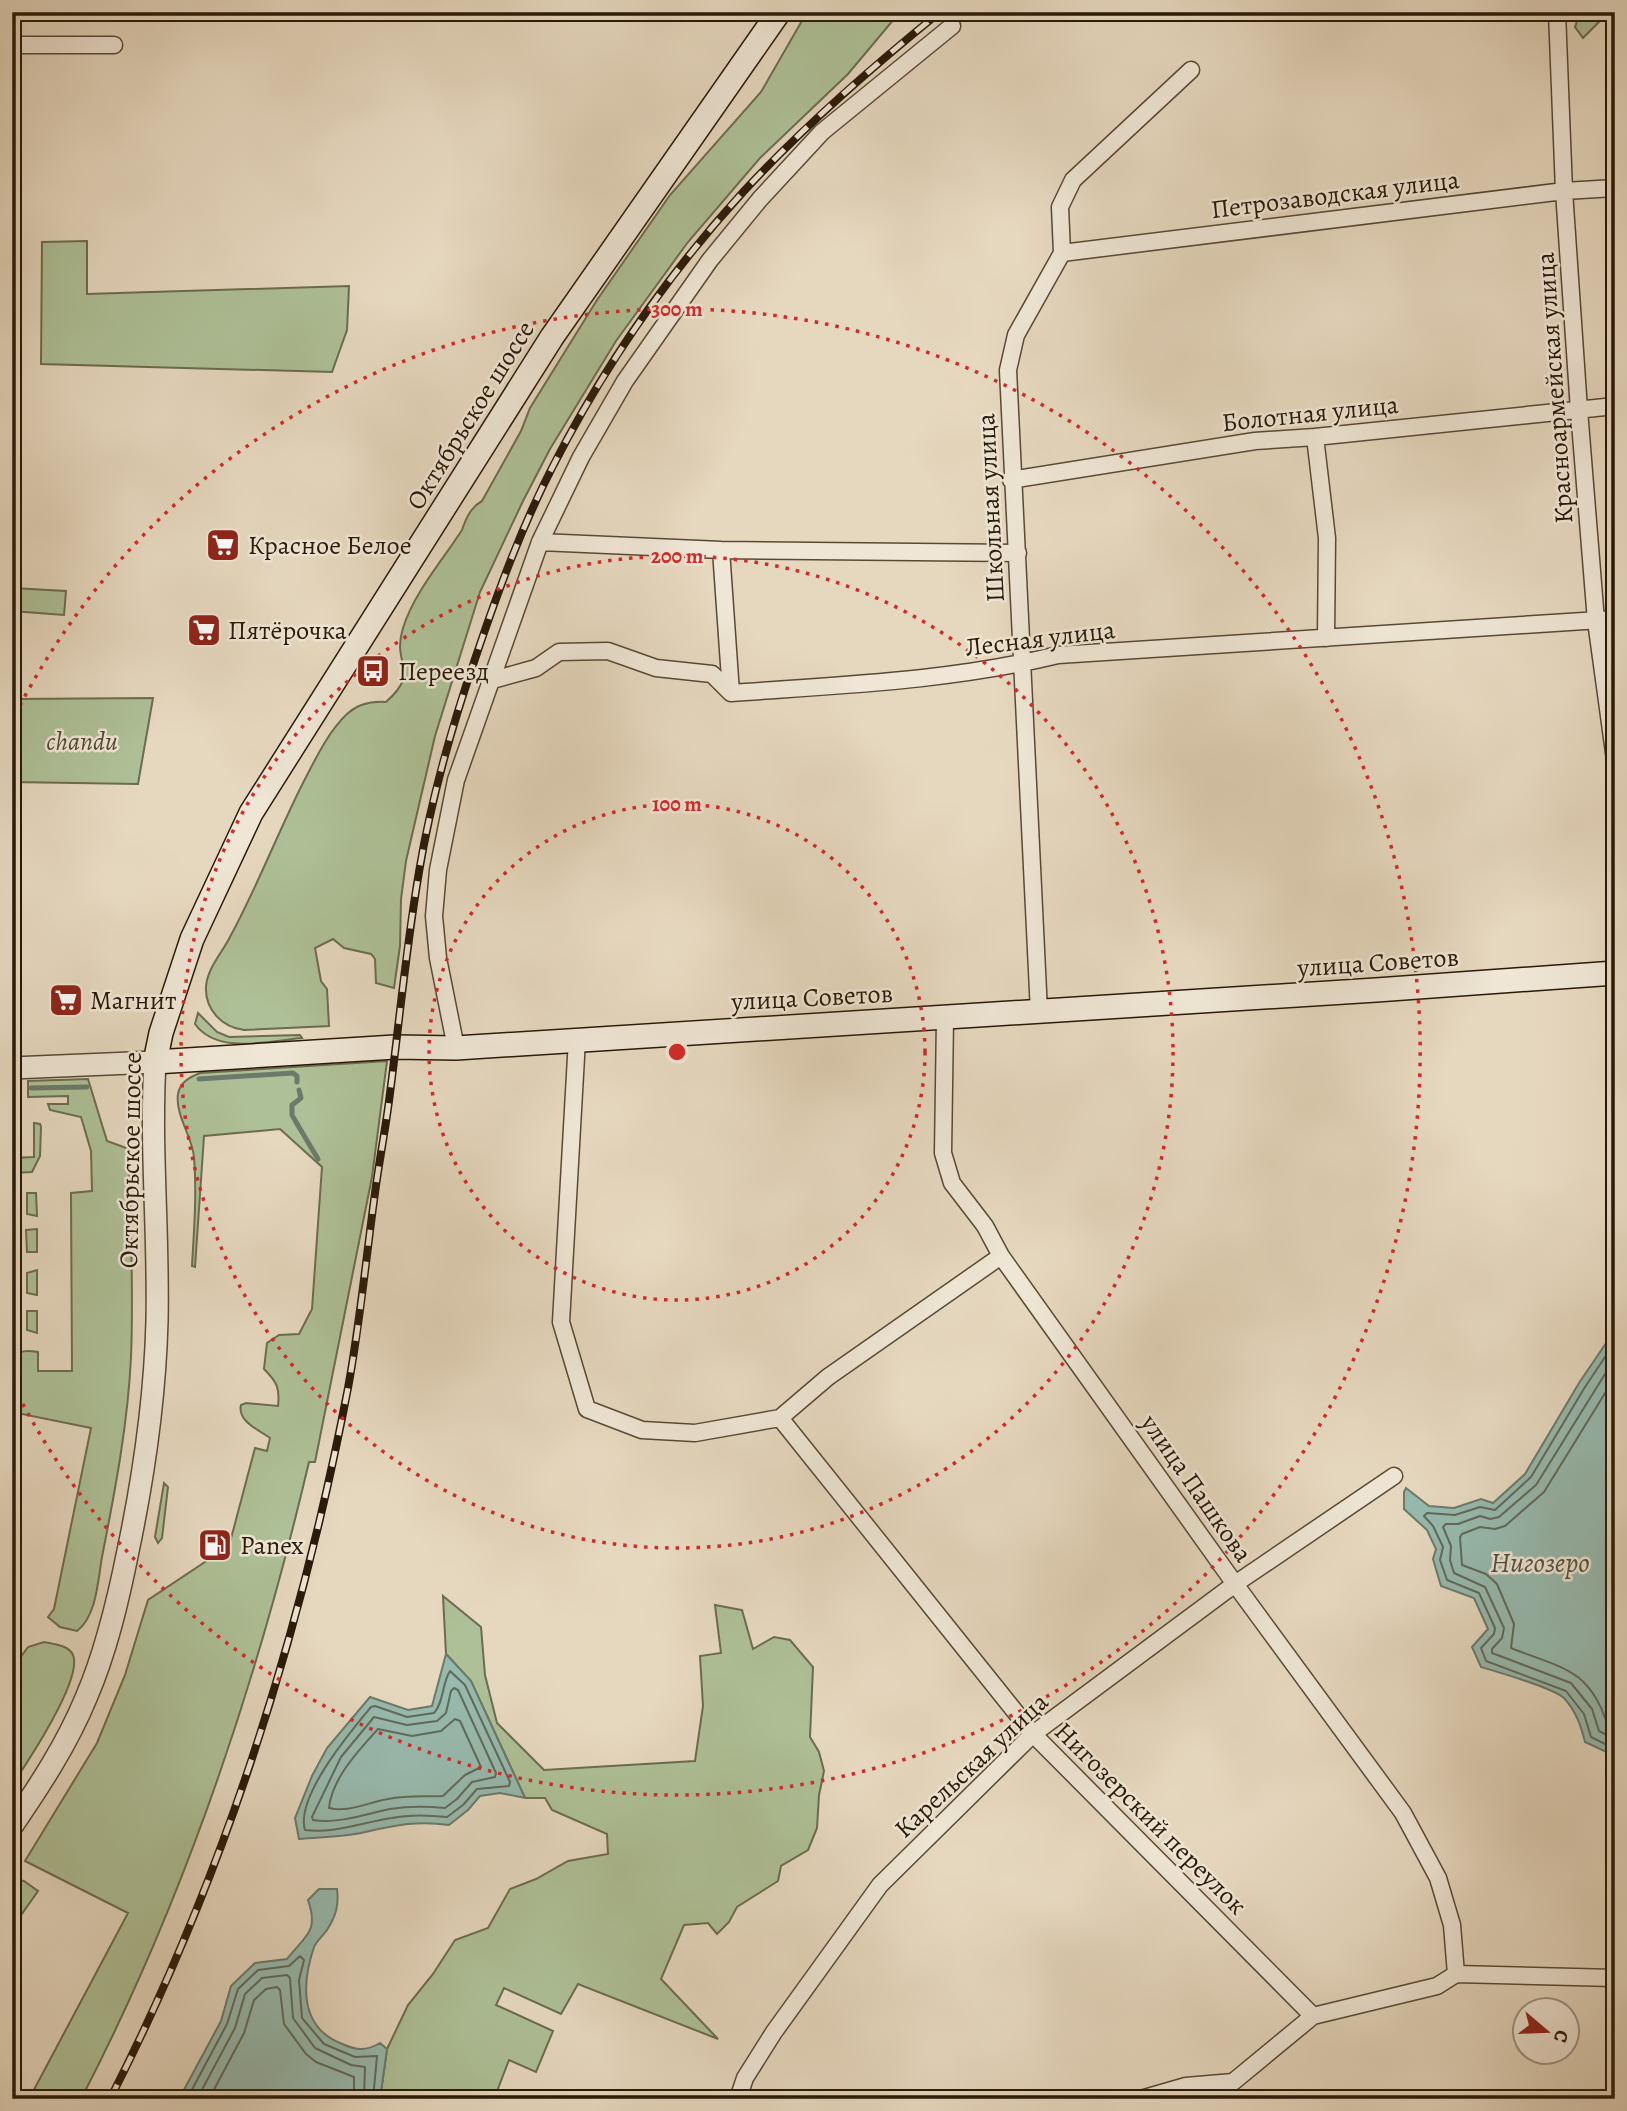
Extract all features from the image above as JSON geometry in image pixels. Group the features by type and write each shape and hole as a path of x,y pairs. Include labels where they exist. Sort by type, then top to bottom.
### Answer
{"main road":[{"name":"Октябрьское шоссе","path":"155,1062 161,1033 192,939 251,813 552,337 779,12"},
{"name":"улица Советов","path":"155,1062 395,1047 456,1048 1615,973"}],"street":[{"name":"Красноармейская улица","path":"1557,12 1564,191 1579,410 1596,621 1615,760"},
{"path":"456,1048 438,958 434,916 438,870 456,780 540,542 581,457 625,381 710,260 760,200 822,132 952,26"},
{"path":"12,45 114,45"},
{"path":"1062,253 1060,207 1073,180 1191,70"},
{"name":"Петрозаводская улица","path":"1062,253 1564,191 1615,188"},
{"name":"Школьная улица","path":"1039,1012 1008,370 1016,335 1062,253"},
{"name":"Болотная улица","path":"1012,480 1255,441 1615,406"},
{"path":"1315,437 1327,538 1326,638"},
{"path":"540,542 721,550 1018,554"},
{"path":"721,550 731,693"},
{"name":"Лесная улица","path":"731,693 926,678 1024,664 1058,656 1615,619"},
{"path":"489,681 536,668 559,652 608,651 656,668 712,674 731,693"},
{"name":"улица Пашкова","path":"945,1018 943,1153 952,1183 985,1226 1002,1256 1235,1584 1403,1813 1438,1878 1452,1925 1456,1974"},
{"path":"577,1039 561,1322 587,1409 642,1430 695,1433 780,1418 828,1377 1002,1256"},
{"name":"улица Советов","path":"12,1068 155,1062"},
{"name":"Октябрьское шоссе","path":"12,1826 58,1755 87,1697 117,1602 138,1499 151,1411 157,1332 155,1062"},
{"name":"Нигозерский переулок","path":"780,1418 1032,1734 1313,2016"},
{"name":"Карельская улица","path":"738,2099 745,2078 774,2032 880,1885 1032,1734 1235,1584 1394,1476"},
{"path":"1141,2099 1186,2086 1233,2082 1313,2016 1437,1986 1456,1974 1615,1979"},
{"path":"745,2078 751,2099"}],"green space":[{"path":"807,12 900,12 848,74 760,158 688,242 616,341 550,449 523,501 480,592 435,736 406,861 394,988 376,983 375,959 371,954 344,948 333,939 315,948 321,981 327,989 329,1026 244,1030 222,1021 208,1003 206,987 209,973 241,916 323,746 340,721 351,711 365,704 386,702 397,691 404,675 400,641 408,615 421,590 462,530 469,513 482,501 521,431 530,408 597,300 670,195 761,92"},
{"path":"1580,12 1609,12 1583,38 1575,27"},
{"path":"87,241 87,294 349,286 347,330 332,372 41,364 42,242"},
{"path":"12,588 66,591 64,615 12,611"},
{"name":"chandu","path":"153,698 138,784 12,782 12,699"},
{"path":"198,1013 217,1032 229,1037 300,1035 302,1038 244,1044 216,1040 195,1024"},
{"path":"387,1061 372,1177 315,1462 309,1462 266,1626 215,1788 154,1945 81,2099 29,2099 128,1913 25,1861 97,1743 125,1675 148,1600 229,1546 255,1448 267,1451 270,1438 242,1416 241,1405 246,1403 278,1406 277,1386 264,1369 267,1343 279,1335 299,1334 312,1309 322,1167 280,1129 204,1136 195,1267 192,1266 194,1157 179,1110 179,1090 186,1080 200,1073"},
{"path":"88,1079 107,1141 129,1149 132,1331 124,1432 98,1586 89,1616 77,1631 60,1627 48,1617 54,1609 91,1428 12,1412 12,1359 23,1351 38,1352 38,1371 72,1371 71,1193 92,1191 91,1151 81,1117 50,1110 48,1104 68,1104 68,1096 28,1097 28,1081"},
{"path":"34,1123 40,1124 41,1127 40,1156 32,1172 12,1173 12,1158 34,1157"},
{"path":"27,1193 36,1193 37,1216 27,1214"},
{"path":"37,1229 37,1252 27,1252 26,1230"},
{"path":"37,1270 37,1295 27,1293 27,1273"},
{"path":"27,1311 37,1311 37,1333 27,1330"},
{"path":"164,1483 168,1487 162,1538 158,1543 155,1537"},
{"path":"443,1596 481,1627 485,1675 497,1723 544,1770 695,1761 703,1706 700,1656 721,1653 715,1605 742,1610 753,1649 774,1637 790,1640 813,1667 810,1737 819,1752 824,1771 817,1828 808,1850 781,1866 778,1881 737,1907 729,1922 717,1934 708,1923 684,1925 661,1979 718,2039 578,1984 561,2014 504,1988 496,2005 553,2031 536,2072 509,2060 494,2099 380,2099 387,2049 408,2005 455,1940 488,1928 510,1889 536,1879 568,1861 608,1854 607,1834 552,1810 545,1798 525,1798 471,1681 446,1654"},
{"path":"44,1642 68,1649 73,1655 74,1667 52,1721 12,1785 12,1669 28,1647"},
{"path":"12,1881 24,1881 38,1891 12,1928"}],"water":[{"name":"Нигозеро","path":"1615,1330 1615,1756 1585,1742 1572,1708 1558,1694 1481,1667 1472,1647 1488,1629 1474,1598 1441,1586 1433,1559 1436,1549 1427,1530 1404,1509 1404,1492 1406,1488 1429,1506 1454,1508 1481,1499 1493,1503 1525,1474 1579,1383"},
{"path":"446,1654 471,1681 525,1798 500,1793 480,1796 449,1825 415,1823 353,1834 299,1839 295,1818 327,1748 370,1697 408,1710 432,1706"},
{"path":"319,1889 337,1889 338,1900 333,1920 315,1945 310,1961 307,2002 317,2026 340,2043 360,2049 380,2043 387,2049 380,2099 179,2099 221,2021 231,1986 255,1963 287,1959 309,1932 312,1919 308,1900"}],"waterway":[{"path":"199,1079 293,1073 297,1076 297,1082"},
{"path":"31,1088 87,1087"},
{"path":"299,1090 301,1098 292,1105 292,1115 318,1159"}],"railway":[{"path":"110,2099 189,1928 223,1841 254,1752 307,1571 329,1480 352,1364 410,929 424,845 458,712 510,561 541,489 572,429 639,322 664,288 716,222 790,143 863,76 940,12"}],"place":[{"name":"Красное Белое","path":"223,545"},
{"name":"Пятёрочка","path":"204,630"},
{"name":"Переезд","path":"373,671"},
{"name":"Магнит","path":"66,1000"},
{"name":"Panex","path":"215,1545"}]}
